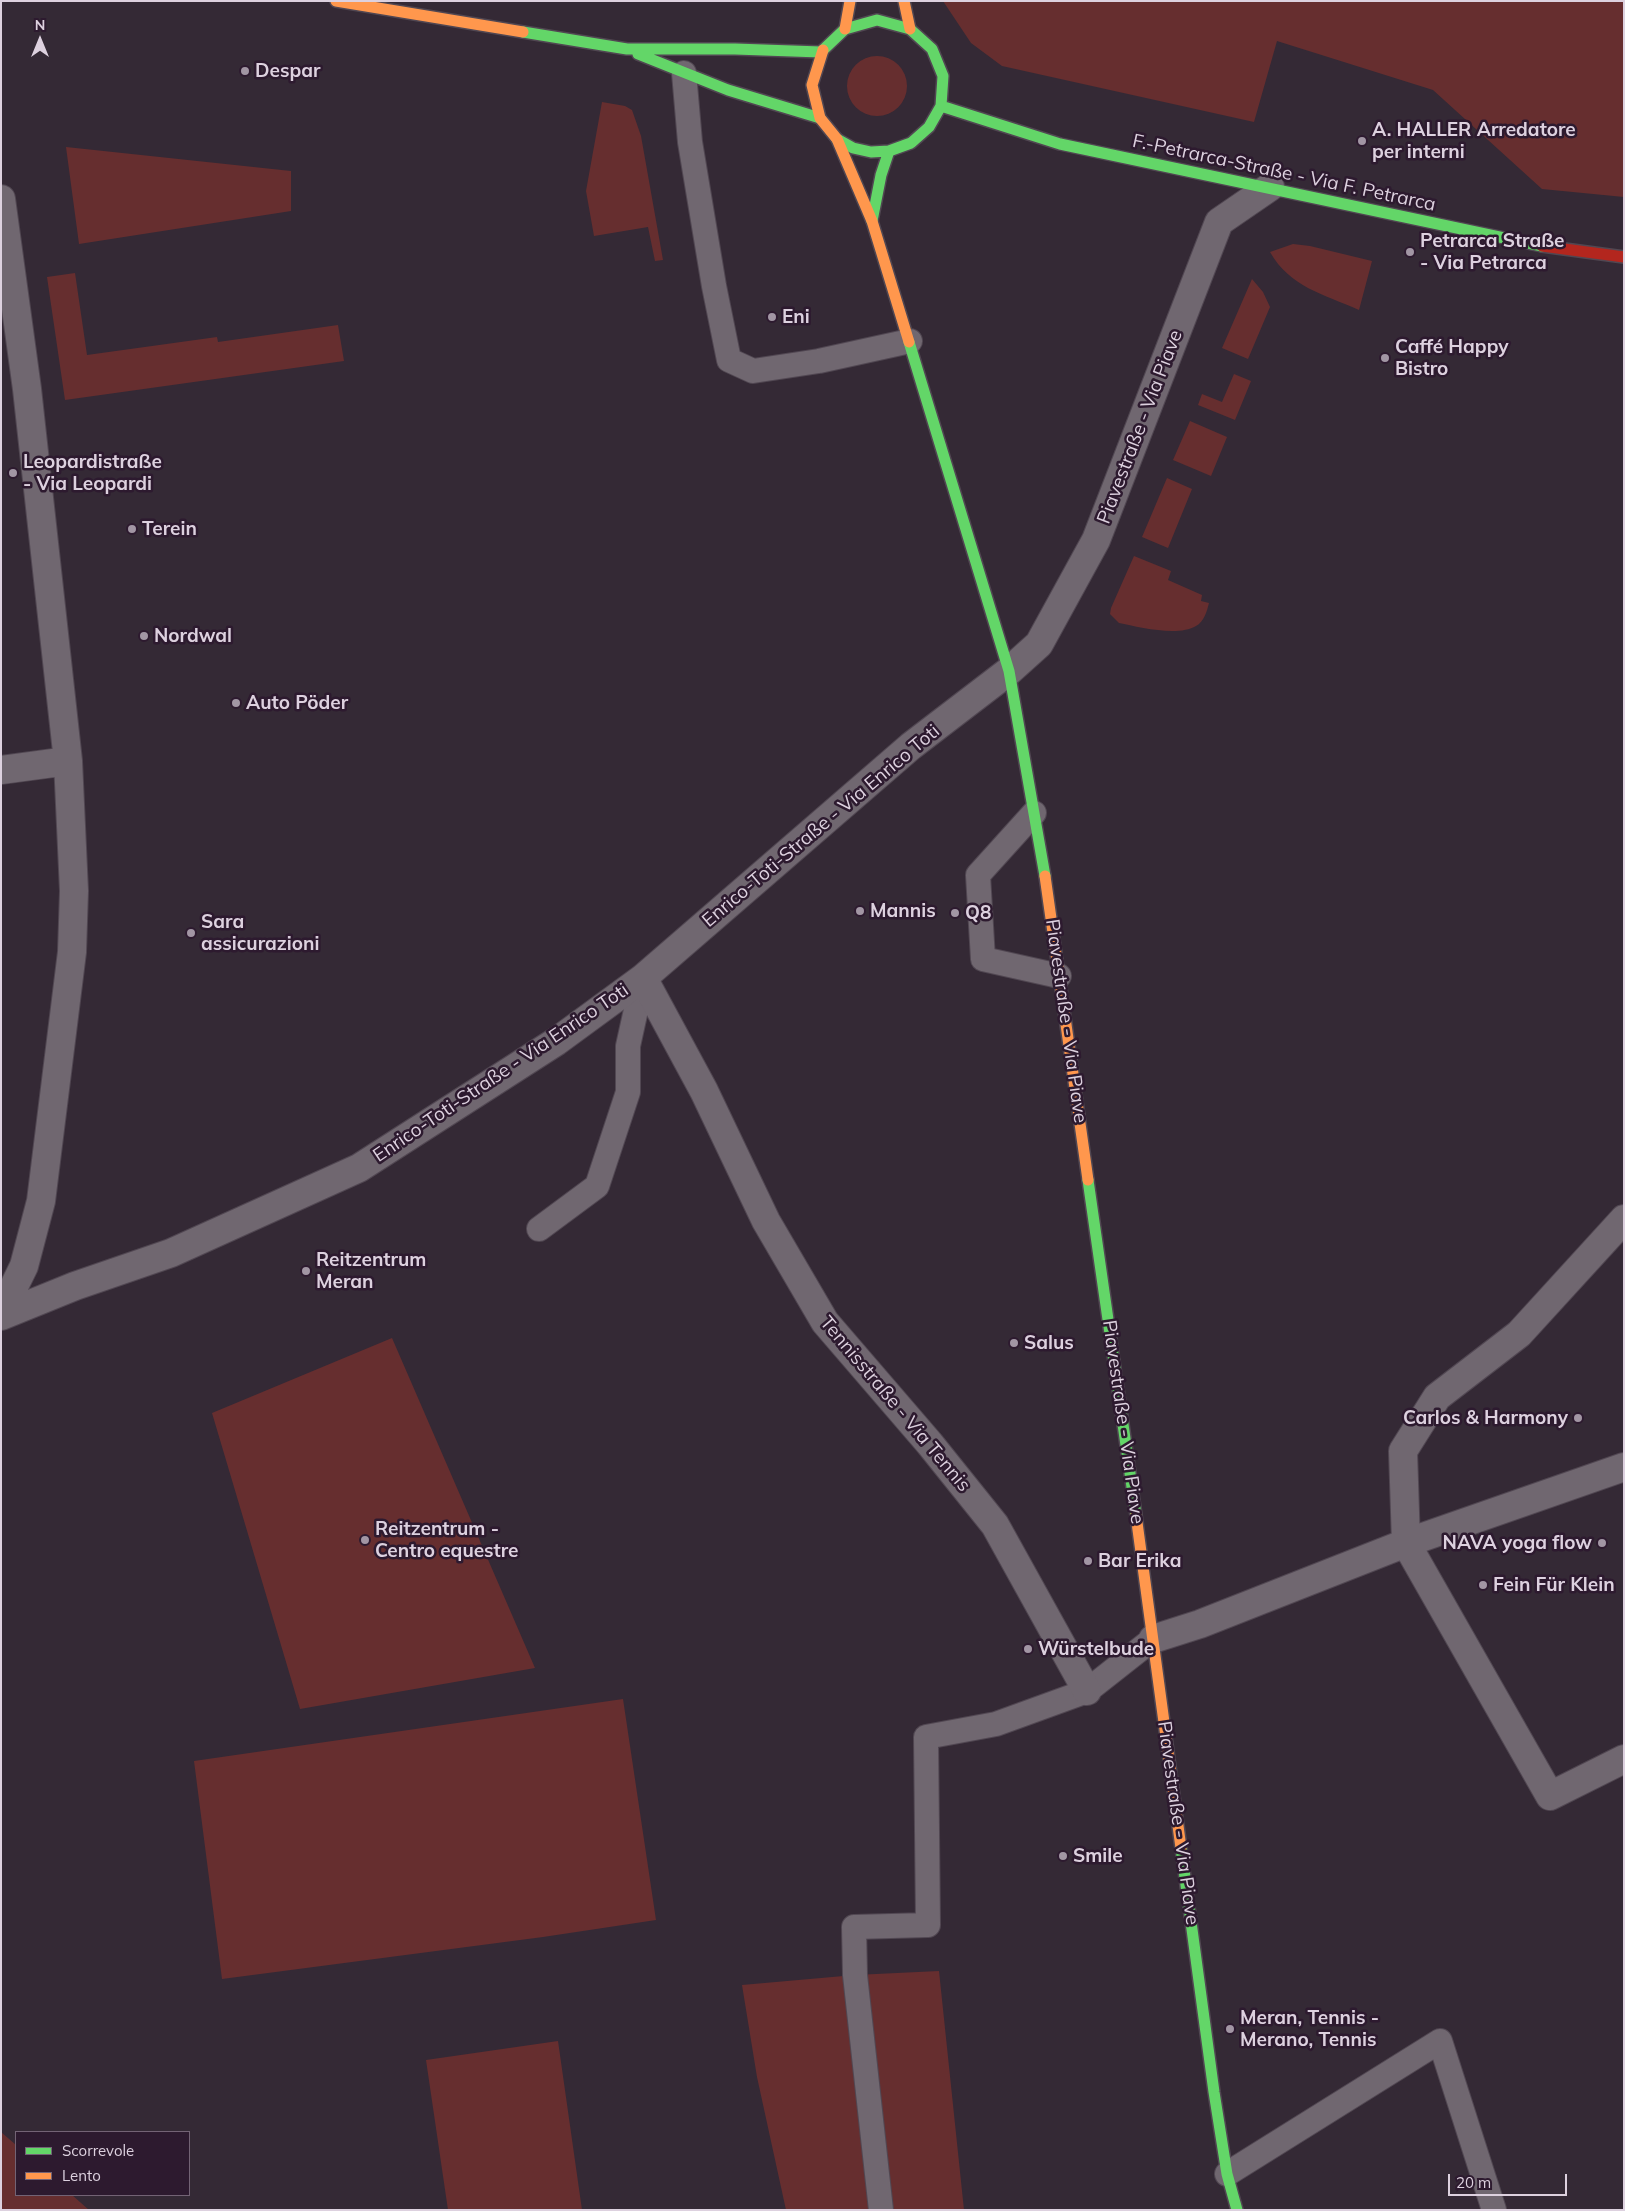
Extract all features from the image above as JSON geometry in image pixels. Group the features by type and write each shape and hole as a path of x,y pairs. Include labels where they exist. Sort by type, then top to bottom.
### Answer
{"main road":[{"path":"336,1 627,49 735,49 821,52"},
{"path":"845,29 850,1"},
{"path":"904,1 910,29"},
{"name":"Piavestraße - Via Piave","path":"838,139 853,148 870,152 889,151 911,143 929,127 941,106 943,76 932,49 910,29 877,20 845,29 821,52 812,85 820,118 838,139 872,222 910,340 1009,671 1034,813 1059,976 1227,2174 1237,2210"},
{"path":"627,49 684,74 728,90 820,118"},
{"name":"F.-Petrarca-Straße - Via F. Petrarca","path":"941,106 1060,144 1270,187 1550,248 1624,257"},
{"name":"Piavestraße - Via Piave","path":"872,222 881,175 889,151"}],"street":[{"name":"Piavestraße - Via Piave","path":"1009,671 1039,644 1096,540 1219,222 1270,187"},
{"path":"1,199 28,398 68,761 74,891 72,952 41,1201 24,1266 1,1315"},
{"name":"Enrico-Toti-Straße - Via Enrico Toti","path":"1,1315 75,1286 170,1253 359,1168 557,1041 643,978 911,746 1009,671"},
{"path":"1,770 68,761"},
{"name":"Tennisstraße - Via Tennis","path":"643,978 704,1091 766,1221 825,1322 930,1444 995,1525 1087,1691"},
{"path":"1624,1219 1519,1334 1437,1397 1403,1451 1406,1543 1550,1796 1624,1759"},
{"path":"1153,1639 1200,1624 1406,1543 1624,1467"}],"lane":[{"path":"684,74 690,142 714,286 729,360 753,371 819,361 910,340"},
{"path":"1034,813 978,874 983,959 1059,976"},
{"path":"539,1229 598,1186 628,1092 628,1046 643,978"},
{"path":"881,2210 855,1975 854,1927 928,1925 926,1737 996,1724 1087,1691 1153,1639"},
{"path":"1227,2174 1440,2041 1494,2210"}],"shaded area":[{"path":"943,1 1624,1 1624,197 1542,189 1433,90 1277,41 1254,122 1002,66 971,43"},
{"path":"877,56 894,61 902,69 907,86 902,103 894,111 877,116 860,111 852,103 847,86 852,69 860,61"},
{"path":"602,102 625,106 632,110 641,136 663,260 655,261 648,227 594,236 586,191"},
{"path":"66,147 291,171 291,211 79,244"},
{"path":"1293,244 1310,246 1372,261 1359,310 1320,294 1297,282 1287,274 1270,252"},
{"path":"75,273 87,355 217,337 218,342 338,325 344,361 65,400 47,277"},
{"path":"1252,279 1263,292 1270,307 1248,359 1222,348"},
{"path":"1234,374 1251,381 1235,420 1198,405 1202,394 1222,402"},
{"path":"1190,421 1227,437 1211,476 1173,460"},
{"path":"1167,478 1192,489 1168,548 1142,537"},
{"path":"1134,556 1171,571 1168,580 1202,595 1201,601 1209,603 1205,616 1199,624 1179,631 1158,630 1119,623 1110,614"},
{"name":"Reitzentrum - Centro equestre","path":"392,1338 535,1668 300,1709 212,1413"},
{"path":"623,1699 656,1920 543,1937 222,1979 194,1761"},
{"path":"939,1971 964,2210 786,2210 757,2077 742,1985 855,1975"},
{"path":"558,2041 582,2210 448,2210 426,2060"},
{"path":"1,2132 15,2144 15,2196 73,2196 89,2210 1,2210"}],"traffic: fast":[{"path":"823,50 845,29 877,20 910,29 932,49 943,76 941,106 929,127 911,143 889,151 871,152 853,148 837,139"},
{"path":"523,32 627,49 735,49 821,52"},
{"path":"638,54 728,90 820,118"},
{"path":"941,106 1060,144 1542,246"},
{"path":"872,221 881,175 889,151"},
{"path":"909,342 1009,671 1045,876"},
{"path":"1088,1180 1136,1515"},
{"path":"1181,1848 1214,2092 1227,2174 1237,2210"}],"traffic: slow":[{"path":"336,1 523,32"},
{"path":"845,29 850,1"},
{"path":"904,1 910,29"},
{"path":"823,50 812,85 820,118 837,139 872,221 909,342"},
{"path":"1045,876 1088,1180"},
{"path":"1136,1515 1181,1848"}],"traffic: jam":[{"path":"1542,246 1624,257"}],"place":[{"name":"Despar","path":"245,71"},
{"name":"A. HALLER Arredatore per interni","path":"1362,141"},
{"name":"Petrarca Straße - Via Petrarca","path":"1410,252"},
{"name":"Eni","path":"772,317"},
{"name":"Caffé Happy Bistro","path":"1385,358"},
{"name":"Leopardistraße - Via Leopardi","path":"13,473"},
{"name":"Terein","path":"132,529"},
{"name":"Nordwal","path":"144,636"},
{"name":"Auto Pöder","path":"236,703"},
{"name":"Mannis","path":"860,911"},
{"name":"Q8","path":"955,913"},
{"name":"Sara assicurazioni","path":"191,933"},
{"name":"Reitzentrum Meran","path":"306,1271"},
{"name":"Salus","path":"1014,1343"},
{"name":"Carlos & Harmony","path":"1578,1418"},
{"name":"Reitzentrum - Centro equestre","path":"365,1540"},
{"name":"NAVA yoga flow","path":"1602,1543"},
{"name":"Bar Erika","path":"1088,1561"},
{"name":"Fein Für Klein","path":"1483,1585"},
{"name":"Würstelbude","path":"1028,1649"},
{"name":"Smile","path":"1063,1856"},
{"name":"Meran, Tennis - Merano, Tennis","path":"1230,2029"}]}
